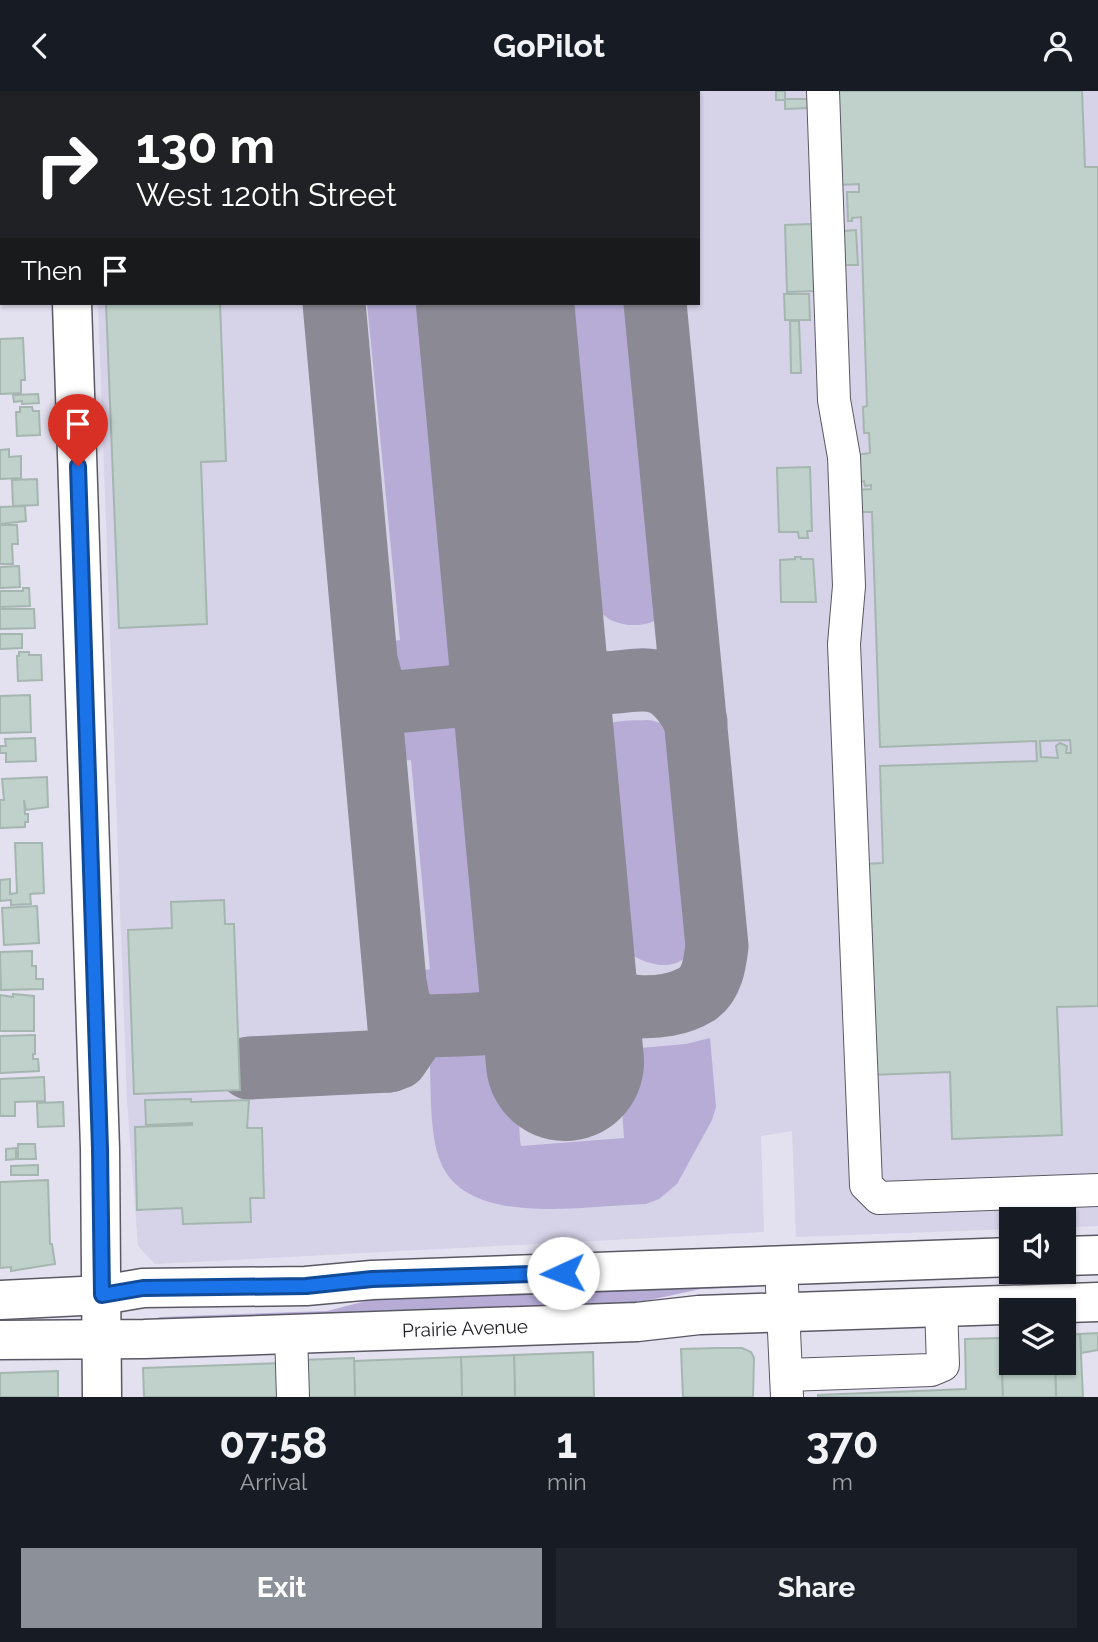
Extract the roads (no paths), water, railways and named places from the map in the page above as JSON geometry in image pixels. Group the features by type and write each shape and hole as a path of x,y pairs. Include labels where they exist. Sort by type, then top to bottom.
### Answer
{"main road":[{"path":"72,305 100,1149 102,1397"},
{"path":"1076,1256 1098,1255"},
{"path":"0,1300 102,1295 143,1288 306,1286 372,1279 999,1257"},
{"name":"Prairie Avenue","path":"0,1340 291,1334 638,1322 699,1315 1098,1302"}],"street":[{"path":"823,91 834,400 845,470 849,586 844,644 866,1185 878,1198 1098,1190"},
{"path":"781,1265 787,1386 931,1370 943,1365 941,1306"},
{"path":"291,1334 293,1397"}]}
